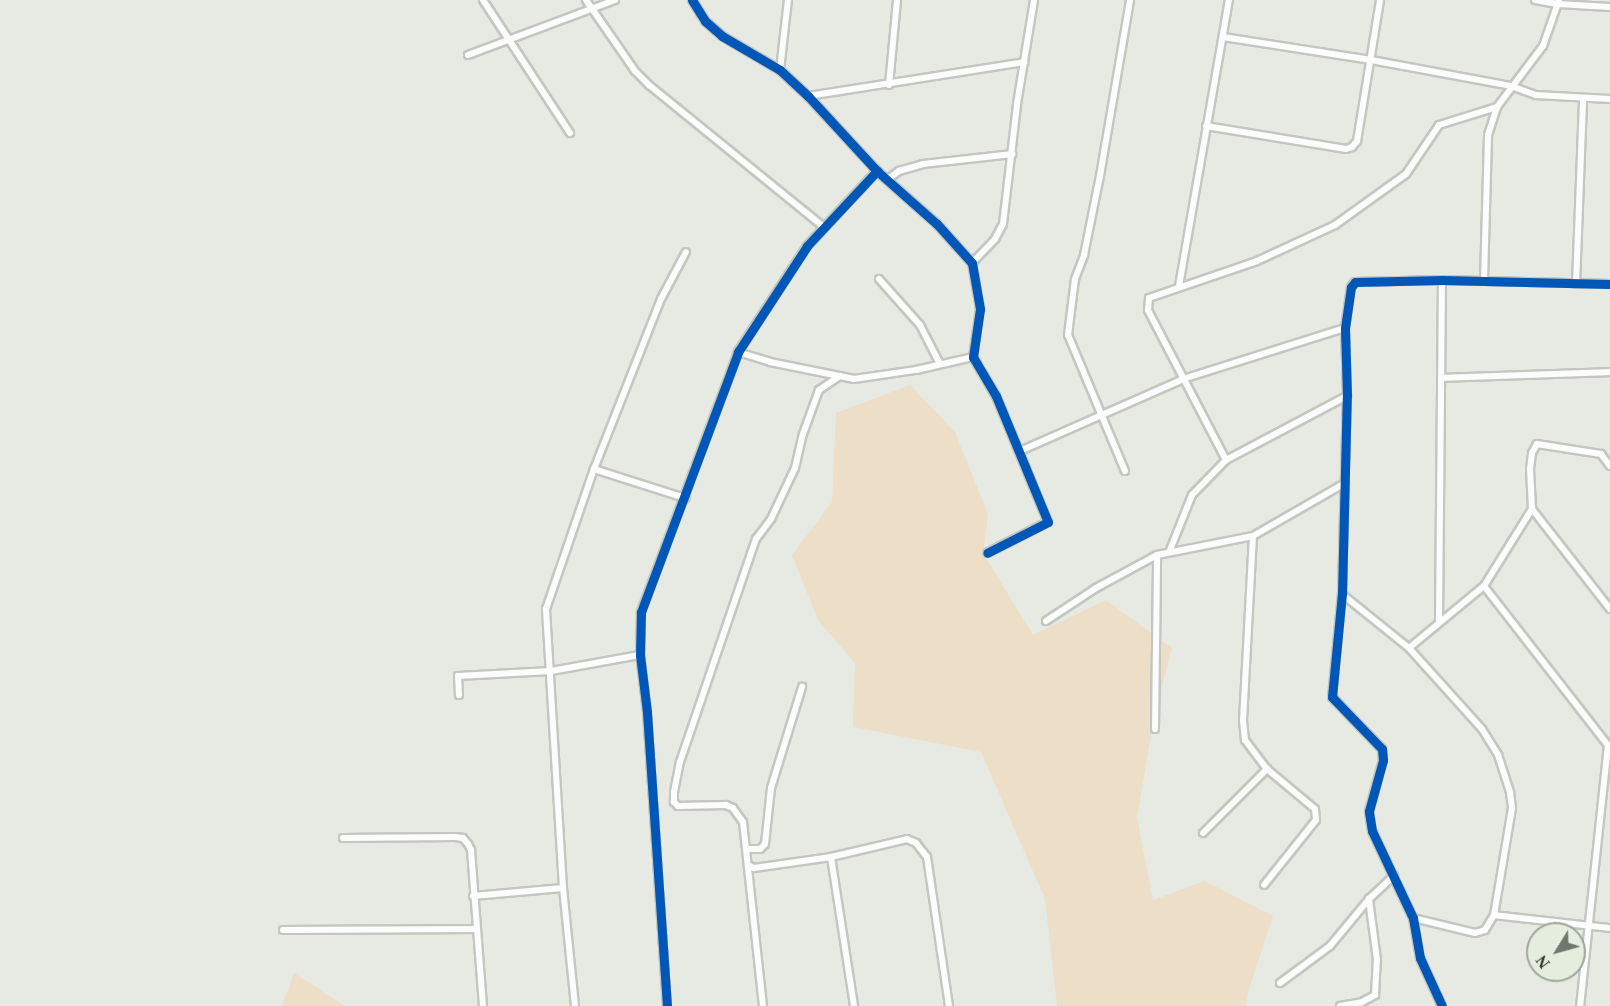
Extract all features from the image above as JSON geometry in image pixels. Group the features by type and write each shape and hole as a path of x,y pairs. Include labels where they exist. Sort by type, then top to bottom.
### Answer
{"street":[{"path":"483,0 570,133"},
{"path":"586,0 649,86 824,227"},
{"path":"468,55 615,0"},
{"path":"692,0 705,21 722,36 780,70 808,96 877,171 937,224 972,263 980,309 974,357 996,396 1048,522 987,553"},
{"path":"780,70 788,0"},
{"path":"889,84 897,0"},
{"path":"972,263 995,239 1003,224 1034,0"},
{"path":"1125,471 1068,335 1069,309 1075,279 1084,255 1100,176 1130,0"},
{"path":"1179,286 1229,0"},
{"path":"1206,126 1346,149 1352,147 1357,141 1380,0"},
{"path":"1535,0 1610,7"},
{"path":"1484,280 1488,135 1497,106 1543,46 1558,2"},
{"path":"1223,37 1371,60 1511,86 1536,95 1583,100 1610,99"},
{"path":"808,96 1024,62"},
{"path":"1576,284 1583,100"},
{"path":"1226,460 1183,380 1146,303 1153,295 1257,261 1335,225 1406,174 1439,125 1497,106"},
{"path":"888,179 899,171 923,164 1012,154"},
{"path":"667,1006 647,712 640,655 641,612 657,563 685,498 738,352 807,246 877,171"},
{"path":"575,1006 562,888 546,609 548,596 594,469 661,299 686,252"},
{"path":"879,279 920,325 940,364"},
{"path":"1441,1006 1420,958 1413,918 1372,831 1369,811 1383,760 1382,749 1332,697 1342,594 1347,396 1345,328 1351,287 1355,282 1442,280 1610,284"},
{"path":"1439,621 1442,280"},
{"path":"1020,451 1183,380 1345,328"},
{"path":"738,352 770,362 854,379 883,376 974,357"},
{"path":"1441,378 1610,372"},
{"path":"763,1006 743,822 733,808 726,805 678,806 674,802 676,779 756,539 771,519 795,468 803,434 819,390 840,376"},
{"path":"1170,550 1192,495 1226,460 1347,396"},
{"path":"1409,648 1484,586 1532,509 1530,469 1532,453 1537,444 1601,454 1610,466"},
{"path":"594,469 685,498"},
{"path":"1046,621 1096,588 1157,555 1170,550 1220,544 1253,536 1346,483"},
{"path":"1532,509 1610,609"},
{"path":"1253,536 1243,721 1245,740 1267,769 1315,809 1316,820 1264,885"},
{"path":"1155,729 1157,555"},
{"path":"1484,586 1608,744 1580,1006"},
{"path":"1342,594 1409,648 1482,729 1502,765 1512,808 1494,915 1481,933 1413,918"},
{"path":"459,695 458,676 551,671 640,655"},
{"path":"746,849 760,849 765,844 771,788 802,687"},
{"path":"1203,833 1267,769"},
{"path":"343,838 463,838 471,850 483,1006"},
{"path":"748,865 754,868 831,857 907,839 916,843 927,857 948,1006"},
{"path":"831,857 854,1006"},
{"path":"1280,983 1330,946 1369,899 1394,876"},
{"path":"473,896 562,888"},
{"path":"1340,1006 1362,1002 1375,995 1377,960 1369,899"},
{"path":"1494,915 1610,928"},
{"path":"283,930 476,929"}],"shaded area":[{"path":"910,385 955,432 988,514 983,553 1033,635 1106,600 1172,648 1155,712 1137,818 1153,900 1205,881 1273,916 1249,989 1246,1006 1057,1006 1045,899 981,752 853,727 855,663 818,620 792,555 832,502 836,413"},
{"path":"294,973 342,1004 345,1006 282,1006"}],"cycle path":[{"path":"692,0 705,21 722,36 780,70 808,96 877,171 937,224 972,263 980,309 973,357 996,396 1048,522 987,553"},
{"path":"667,1006 647,712 640,655 641,612 738,352 807,246 877,171"},
{"path":"1442,1006 1420,958 1413,918 1372,831 1369,811 1383,760 1382,749 1332,697 1342,594 1347,396 1345,328 1351,287 1355,282 1442,280 1610,284"}]}
